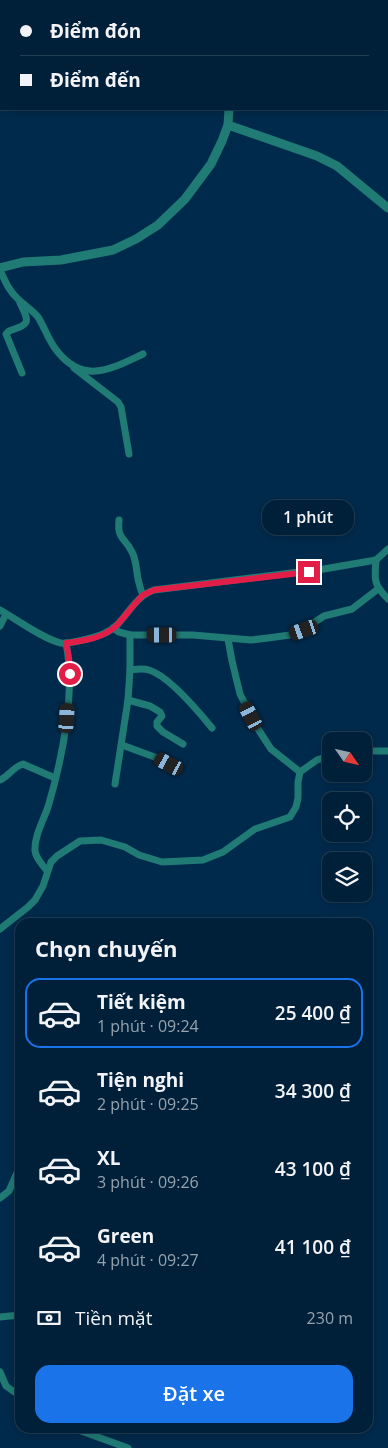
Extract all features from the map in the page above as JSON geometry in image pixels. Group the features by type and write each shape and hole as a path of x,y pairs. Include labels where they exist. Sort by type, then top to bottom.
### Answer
{"street":[{"path":"129,454 121,408 118,402 81,374 58,352 36,315 10,291 0,269 23,262 61,260 113,250 136,239 158,225 186,199 211,164 228,125 229,110"},
{"path":"228,125 317,156 337,166 388,208"},
{"path":"19,300 27,319 26,323 24,326 8,330 6,334 22,373"},
{"path":"71,364 84,370 102,371 143,354"},
{"path":"120,520 118,528 120,535 132,550 143,595"},
{"path":"0,626 3,612 46,637 59,643 66,643 100,636 113,628 143,595 154,590 280,576 376,560 388,549"},
{"path":"376,560 376,585 388,599"},
{"path":"113,628 123,634 130,635 193,635 251,640 290,635 304,630 324,616 352,609 378,589"},
{"path":"115,784 128,700 130,635"},
{"path":"228,639 240,694 258,730 272,749 300,772"},
{"path":"47,871 37,858 35,852 36,842 55,778 66,725 70,674 66,643"},
{"path":"130,670 150,670 161,676 190,703 212,728"},
{"path":"128,700 150,706 160,712 162,716 157,722 157,726 163,732 183,744"},
{"path":"122,745 169,764"},
{"path":"372,751 388,751"},
{"path":"0,929 35,900 43,886 51,862 80,841 101,840 125,847 139,855 162,862 195,862 217,856 255,829 290,816 296,807 300,772 322,758"},
{"path":"0,780 8,776 16,767 23,764 55,778"},
{"path":"0,1198 9,1191 15,1177"},
{"path":"0,1317 15,1316"},
{"path":"0,1372 6,1386 15,1392"},
{"path":"88,1433 128,1448"}],"route":[{"path":"70,674 66,643 100,636 107,632 118,624 138,600 148,592 309,572"}]}
